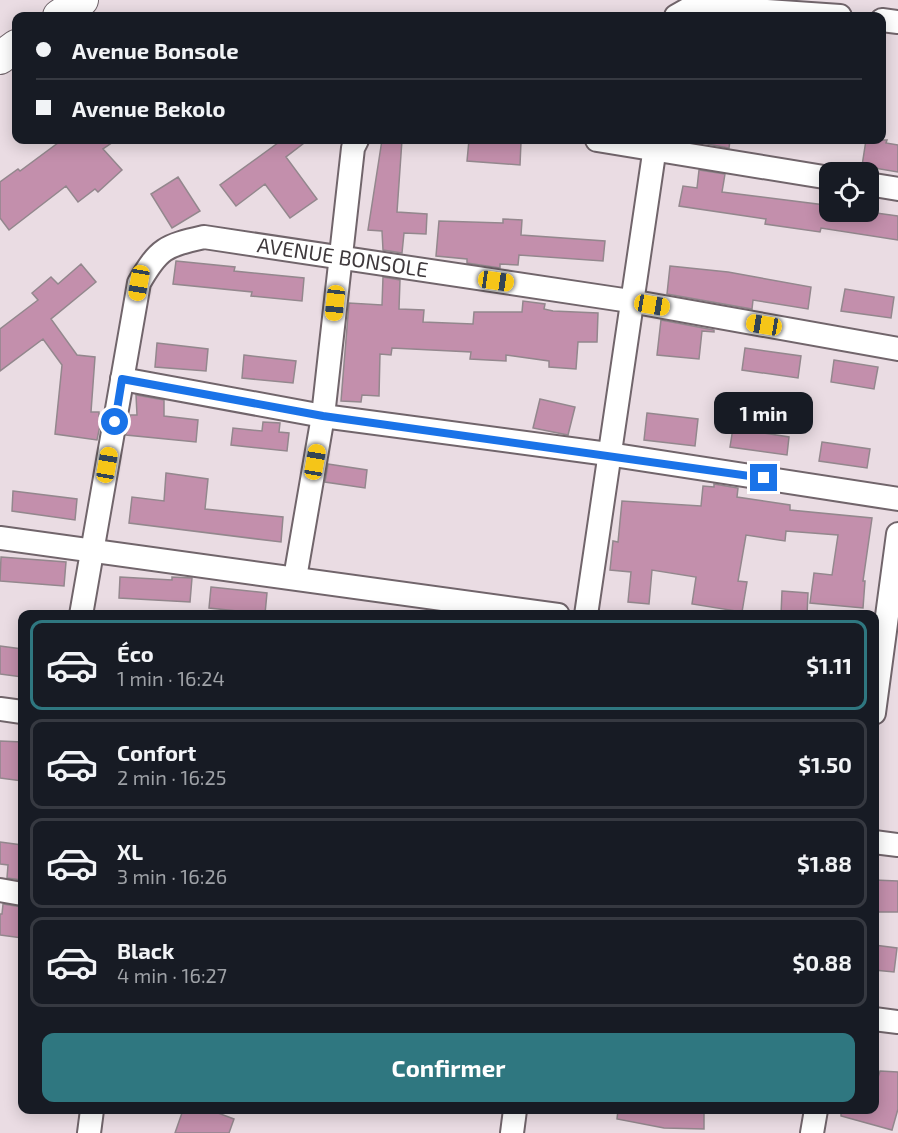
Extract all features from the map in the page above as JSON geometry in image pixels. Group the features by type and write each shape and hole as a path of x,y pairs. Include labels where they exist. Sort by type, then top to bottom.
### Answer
{"street":[{"path":"65,12 82,0"},
{"path":"683,12 694,6 782,12"},
{"path":"295,578 323,416 339,258 355,144"},
{"path":"587,610 630,301 655,144 819,176"},
{"path":"879,186 898,189"},
{"name":"AVENUE BONSOLE","path":"82,610 139,283 153,258 171,245 204,237 630,301 898,349"},
{"path":"122,379 323,416 608,454 898,499"},
{"path":"879,688 884,664 898,534"},
{"path":"0,538 522,610"},
{"path":"0,709 18,711"},
{"path":"879,843 898,845"},
{"path":"0,890 18,893"},
{"path":"879,1020 898,1022"},
{"path":"89,1133 91,1114"},
{"path":"512,1133 514,1114"},
{"path":"812,1133 815,1114"}],"building":[{"path":"57,144 110,144 103,149 122,170 98,192 95,189 78,202 66,186 9,230 0,218 0,182 18,169 20,171"},
{"path":"276,144 303,144 286,157 317,199 290,218 265,184 236,206 220,185"},
{"path":"381,144 402,144 397,212 427,214 426,234 404,233 402,253 383,250 382,231 368,230"},
{"path":"469,144 521,144 520,165 467,161"},
{"path":"707,144 730,144 729,148"},
{"path":"865,144 898,145 898,172 879,169 879,162 863,162"},
{"path":"699,170 725,174 722,192 819,204 819,222 879,222 879,213 898,216 898,240 821,228 820,232 765,224 766,219 679,206 683,186 697,188"},
{"path":"178,177 200,211 172,228 151,194"},
{"path":"503,219 522,220 521,235 605,241 603,261 519,255 518,265 500,264 500,268 467,263 467,259 436,256 439,221 503,223"},
{"path":"176,261 235,267 234,271 304,278 302,301 251,296 252,292 173,284"},
{"path":"81,264 96,282 51,319 77,355 95,357 91,412 99,412 99,416 102,416 97,440 55,434 62,365 43,339 0,371 0,329 38,300 32,293 51,277 58,284"},
{"path":"670,266 728,272 811,287 808,309 753,300 752,309 667,294"},
{"path":"383,277 400,280 399,309 424,310 423,322 473,324 474,312 522,312 523,301 545,304 544,309 553,311 598,313 597,342 578,342 576,369 549,367 549,361 506,355 506,361 470,359 471,352 392,348 391,355 380,354 379,396 362,395 361,402 341,401 349,303 382,305"},
{"path":"845,289 894,297 891,318 841,311"},
{"path":"661,320 714,330 714,332 702,331 699,359 657,355"},
{"path":"157,343 208,349 206,371 155,367"},
{"path":"745,348 801,356 798,378 742,370"},
{"path":"244,355 296,361 293,383 242,378"},
{"path":"834,360 878,367 874,389 831,382"},
{"path":"136,395 164,400 164,416 198,420 196,442 126,435 130,415 137,415"},
{"path":"540,399 575,407 568,435 533,428"},
{"path":"647,413 698,419 695,446 644,440"},
{"path":"263,422 280,423 279,432 289,433 287,451 231,445 233,428 262,431"},
{"path":"733,428 789,437 787,455 730,447"},
{"path":"822,442 870,449 867,468 819,461"},
{"path":"328,464 367,470 365,488 325,482"},
{"path":"166,473 208,479 205,509 283,517 281,542 129,523 132,497 164,501"},
{"path":"714,484 738,488 737,497 790,505 790,510 872,518 863,581 865,581 863,608 810,603 814,573 832,575 838,535 786,531 785,541 746,535 738,581 747,582 742,610 692,604 696,577 652,570 649,604 628,602 631,572 610,570 613,541 618,542 622,501 701,506 703,486 714,487"},
{"path":"13,491 77,499 75,520 12,511"},
{"path":"1,557 66,562 64,586 0,581"},
{"path":"120,577 172,580 172,577 192,578 190,602 119,598"},
{"path":"211,587 267,593 265,610 209,608"},
{"path":"782,591 808,593 807,610 781,610"},
{"path":"0,646 18,648 18,676 0,674"},
{"path":"0,741 18,742 18,780 0,778"},
{"path":"0,842 18,844 18,879 7,878 8,865 0,864"},
{"path":"879,880 898,881 898,912 879,912"},
{"path":"3,904 18,906 18,937 0,935 0,914 2,914"},
{"path":"879,946 897,948 894,972 879,970"},
{"path":"880,1071 898,1072 898,1109 892,1130 841,1116 841,1114 879,1114"},
{"path":"182,1114 221,1114 234,1119 229,1133 175,1133"},
{"path":"618,1114 704,1114 704,1129 664,1128 617,1119"}],"route":[{"path":"115,422 122,379 323,416 608,454 764,478"}]}
